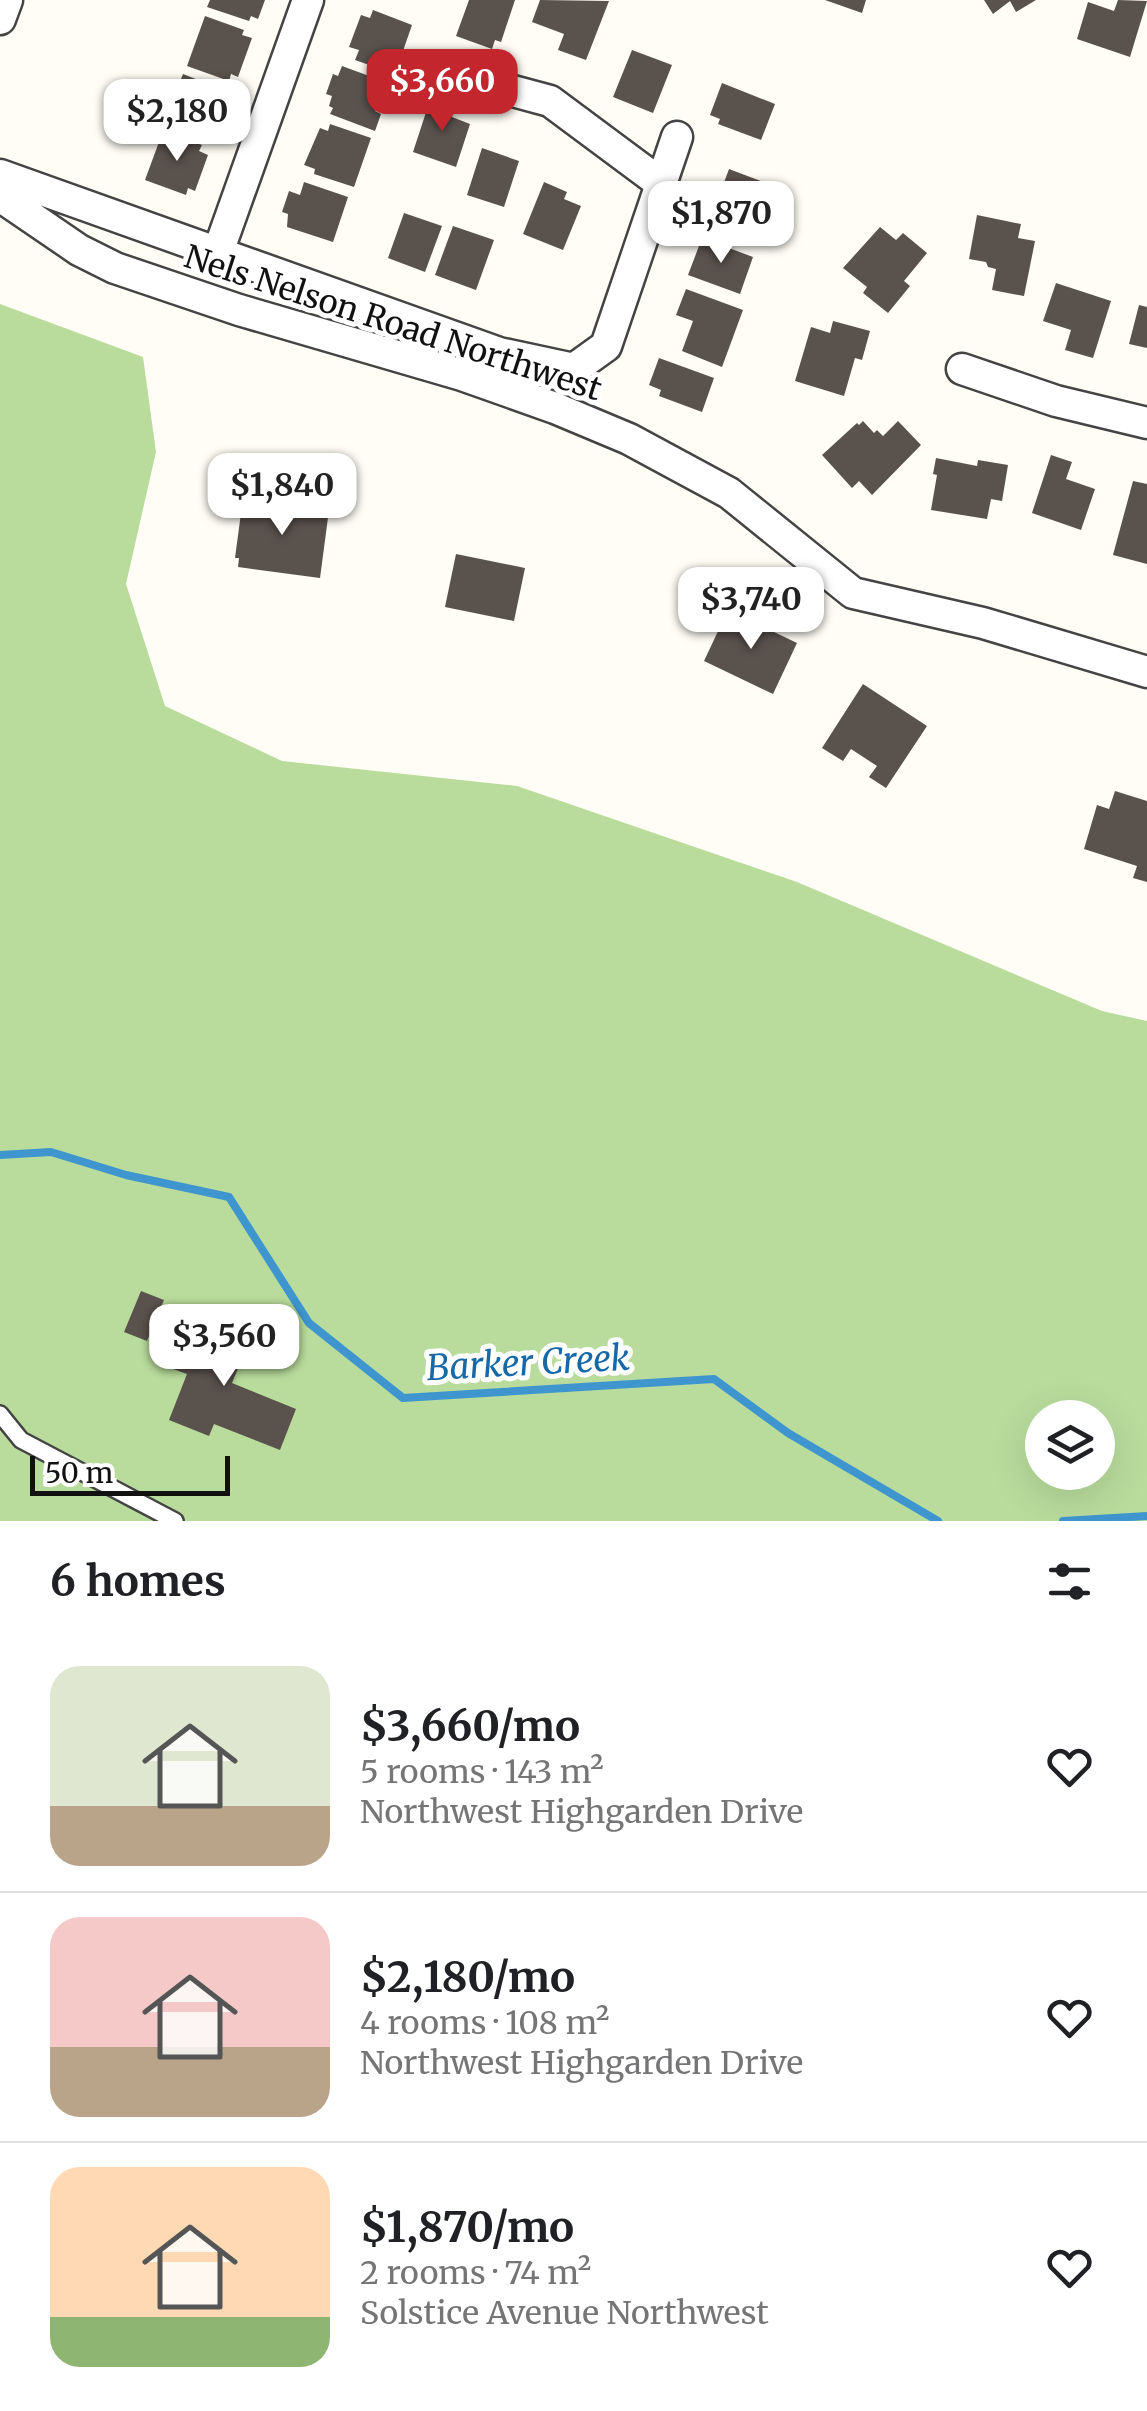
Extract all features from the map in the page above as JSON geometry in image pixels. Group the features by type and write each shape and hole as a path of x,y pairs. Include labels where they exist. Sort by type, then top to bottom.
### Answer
{"street":[{"path":"0,19 7,0"},
{"path":"217,255 308,0"},
{"path":"509,90 550,101 662,185"},
{"path":"0,175 499,353 574,369 606,346 676,138"},
{"name":"Nels Nelson Road Northwest","path":"0,196 79,250 115,268 239,310 462,376 628,438 729,493 854,593 982,624 1147,672"},
{"path":"962,369 1056,402 1147,423"}],"lane":[{"path":"0,1414 21,1440 175,1521"}],"green space":[{"path":"0,304 143,357 156,452 126,584 165,706 282,761 517,786 797,882 1102,1011 1147,1021 1147,1521 0,1521"}],"building":[{"path":"210,0 265,0 258,19 251,16 249,21 207,7"},
{"path":"469,0 515,0 501,42 495,40 492,49 456,36"},
{"path":"540,0 609,1 586,60 558,50 564,34 532,22"},
{"path":"825,0 866,0 862,13"},
{"path":"984,0 1036,0 1016,12 1010,1 993,14"},
{"path":"1118,0 1147,1 1130,57 1077,39 1088,2 1114,11"},
{"path":"373,10 412,25 395,74 355,60 359,50 349,47 361,15 370,18"},
{"path":"205,16 244,30 242,35 252,38 238,77 231,74 229,81 187,66"},
{"path":"632,50 672,65 653,113 613,97"},
{"path":"342,66 391,84 375,111 381,114 375,131 330,114 332,96 326,94 333,74 338,76"},
{"path":"183,74 229,92 212,137 167,120 180,93 176,92"},
{"path":"722,83 775,104 761,140 718,124 720,119 710,115"},
{"path":"431,97 455,105 452,117 470,124 456,167 413,152"},
{"path":"330,124 371,138 354,187 314,174 315,169 304,165 320,128 328,131"},
{"path":"163,131 202,145 199,151 208,155 195,191 188,188 186,195 145,180"},
{"path":"482,148 519,161 504,207 467,195"},
{"path":"729,169 779,188 764,226 715,207"},
{"path":"304,182 348,197 333,242 287,227 288,214 282,212 289,191 300,195"},
{"path":"544,182 567,192 564,199 581,206 563,250 523,234"},
{"path":"404,213 442,226 425,272 388,258"},
{"path":"977,215 1021,224 1018,238 1035,241 1024,296 992,290 996,269 986,262 969,259"},
{"path":"453,226 494,240 476,290 435,275"},
{"path":"880,227 896,240 903,233 927,253 904,281 910,286 888,313 863,293 867,287 843,268"},
{"path":"702,238 753,257 740,294 688,275"},
{"path":"1056,283 1111,301 1093,358 1065,350 1071,330 1043,321"},
{"path":"686,289 743,310 722,367 682,351 693,321 676,315"},
{"path":"1139,305 1147,307 1147,348 1129,344"},
{"path":"833,321 870,331 862,360 855,358 844,396 795,381 811,327 830,333"},
{"path":"659,358 714,378 702,412 659,396 661,390 649,385"},
{"path":"863,421 883,436 898,421 921,445 872,495 859,481 852,488 822,455"},
{"path":"1051,455 1072,462 1066,479 1095,489 1081,530 1032,513"},
{"path":"936,458 977,466 978,460 1008,465 1002,501 991,499 987,519 931,510"},
{"path":"1133,481 1147,484 1147,564 1113,555"},
{"path":"243,498 329,510 320,578 238,567 239,558 235,558"},
{"path":"456,554 525,568 514,621 445,607"},
{"path":"728,610 797,643 773,694 704,661"},
{"path":"863,684 927,726 886,788 869,777 877,766 851,749 843,761 822,748"},
{"path":"1115,791 1147,801 1147,882 1133,878 1137,866 1084,849 1097,805 1109,809"},
{"path":"141,1291 164,1300 147,1341 124,1332"},
{"path":"194,1316 250,1339 232,1383 296,1409 280,1450 214,1424 209,1436 169,1420 187,1374 173,1369"}],"waterway":[{"name":"Barker Creek","path":"0,1155 51,1152 126,1175 229,1197 309,1323 403,1398 714,1379 788,1433 938,1521"},
{"name":"Barker Creek","path":"1063,1521 1147,1516"}]}
